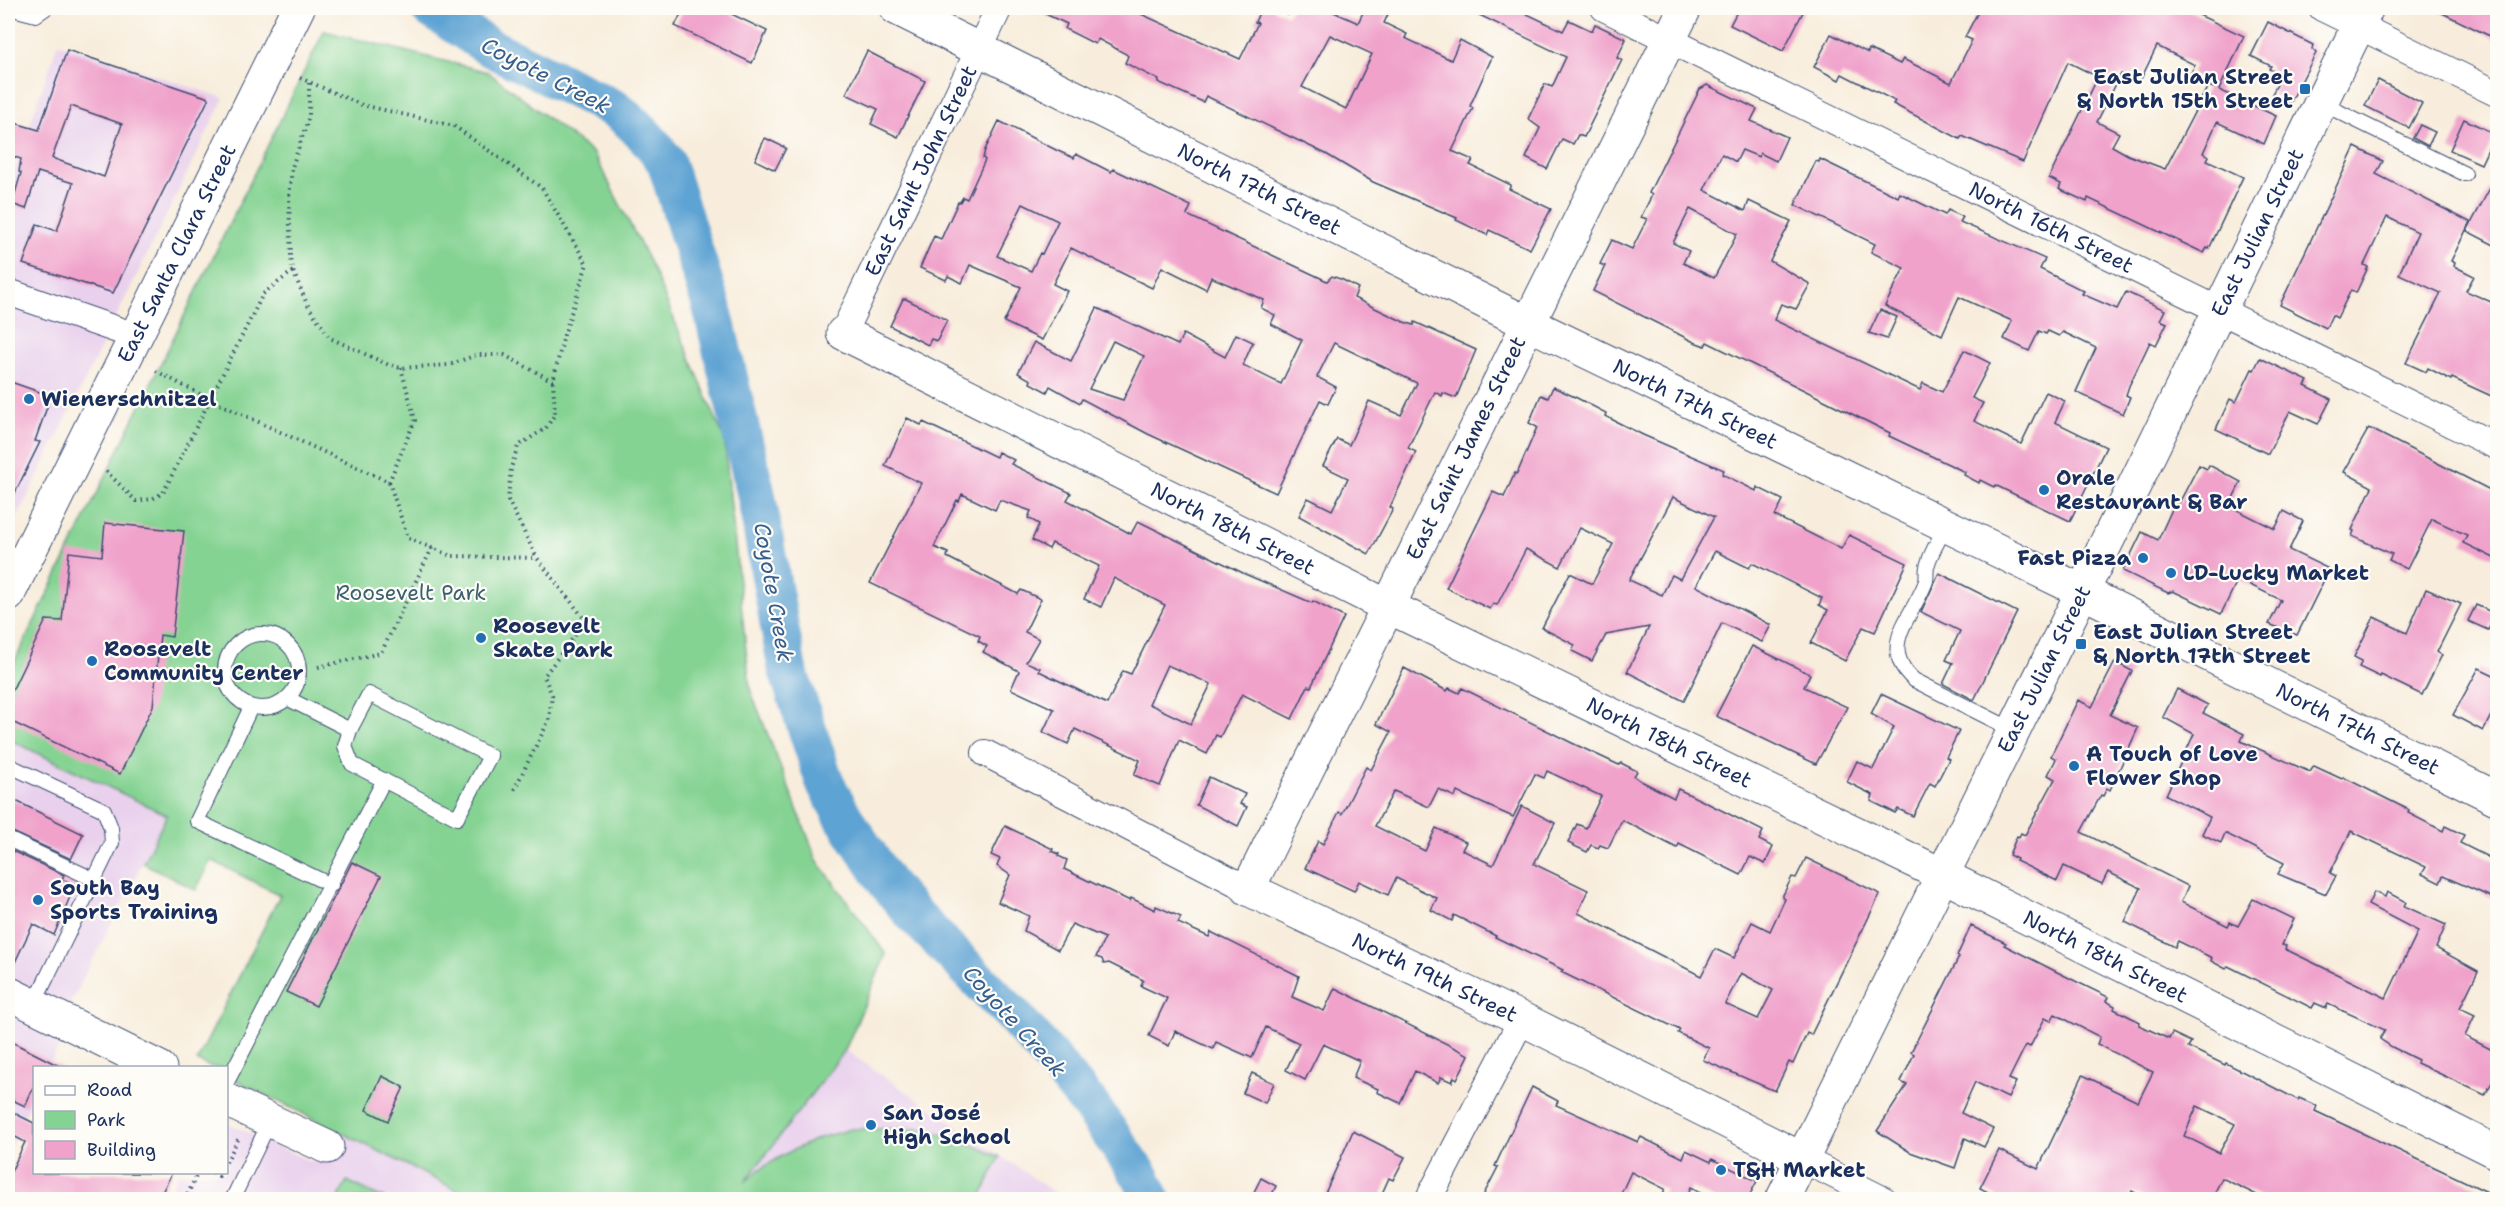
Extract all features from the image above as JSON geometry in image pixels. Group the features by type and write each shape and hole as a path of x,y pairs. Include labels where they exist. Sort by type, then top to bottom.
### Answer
{"main road":[{"name":"East Santa Clara Street","path":"8,595 298,8"},
{"name":"North 17th Street","path":"896,8 1528,323 2082,591 2498,799"},
{"name":"East Saint James Street","path":"1248,889 1685,8"},
{"name":"East Julian Street","path":"1782,1200 2363,17"},
{"name":"North 18th Street","path":"843,333 1387,606 1942,875 2498,1153"},
{"name":"North 19th Street","path":"1248,889 1522,1019 1802,1159"},
{"path":"20,999 156,1066"},
{"path":"228,1101 327,1147"}],"street":[{"name":"East Saint John Street","path":"843,333 999,8"},
{"name":"North 16th Street","path":"1604,8 2498,447"},
{"path":"2322,8 2363,17 2498,94"},
{"path":"10,299 135,336"},
{"name":"North 19th Street","path":"985,753 1248,889"},
{"path":"1428,1200 1522,1019"},
{"name":"North 19th Street","path":"1802,1159 1884,1200"}],"lane":[{"path":"9,8 36,15 46,8"},
{"path":"2321,103 2464,174"},
{"path":"1947,525 1927,567 1926,579 1901,630 1897,649 1898,658 1914,680 2014,730"},
{"path":"265,634 277,637 287,644 294,653 298,665 298,677 295,689 287,698 276,705 264,708 251,707 240,702 231,693 224,670 226,658 232,648 253,635 265,634"},
{"path":"369,694 490,756 457,818 352,764 345,746 350,730 369,694"},
{"path":"287,698 350,730"},
{"path":"251,707 197,821 331,885"},
{"path":"8,765 105,810 111,828 112,843 95,880 20,999"},
{"path":"228,1080 384,780"},
{"path":"8,839 95,880"},
{"path":"232,1200 270,1120"}],"path":[{"path":"300,78 362,105 454,126 542,188 587,264 564,335 553,381 555,414 546,428 518,446 511,468 508,500 537,558 586,621 544,676 552,695 549,720 514,789"},
{"path":"309,83 309,117 292,167 289,198 293,271 307,304 330,338 389,366 401,368 449,365 476,355 504,355 553,381"},
{"path":"106,471 136,501 152,499 163,494 263,294 293,271"},
{"path":"401,368 415,420 389,482 408,538 451,556 537,558"},
{"path":"156,372 211,400 389,482"},
{"path":"318,667 381,653 432,548"},
{"path":"228,1158 240,1136"},
{"path":"185,1200 198,1174"}],"shaded area":[{"path":"58,43 224,98 8,536 8,188"},
{"path":"8,739 167,815 71,1002 61,1042 49,1066 33,1066 33,1098 8,1151"},
{"name":"San José High School","path":"845,1050 1064,1199 732,1200"},
{"path":"228,1123 311,1162 328,1126 475,1199 165,1200 178,1174 228,1174"}],"green space":[{"name":"Roosevelt Park","path":"324,31 488,72 594,154 652,267 724,438 750,689 817,860 886,954 845,1050 745,1182 760,1169 819,1138 851,1129 923,1129 961,1140 1000,1157 980,1199 475,1199 228,1076 228,1066 208,1066 197,1061 280,895 211,860 196,890 143,863 167,815 8,739 8,675"},
{"path":"347,1181 385,1199 338,1199"}],"building":[{"path":"684,8 719,8 767,31 752,63 675,26"},
{"path":"1032,8 1128,8 1240,59 1258,23 1255,22 1261,8 1271,8 1288,15 1292,8 1325,8 1358,23 1365,8 1391,8 1384,23 1407,34 1405,38 1451,60 1460,40 1492,57 1470,106 1473,108 1452,151 1473,160 1470,165 1511,185 1509,189 1551,209 1530,249 1489,230 1487,235 1456,220 1457,218 1373,182 1326,154 1206,96 1203,102 1158,82 1159,80 1125,63 1128,56 1126,54 1098,39 1095,44 1065,29 1067,24","holes":["1330,35 1372,54 1346,109 1302,87"]},
{"path":"1465,8 1530,8 1527,14 1563,31 1569,20 1592,31 1595,24 1626,39 1617,58 1622,60 1584,137 1578,135 1573,144 1562,139 1547,169 1526,158 1540,128 1528,119 1545,84 1552,87 1566,57"},
{"path":"1739,8 1805,8 1783,51 1730,25"},
{"path":"1980,8 2184,8 2244,36 2219,90 2276,116 2264,144 2217,122 2203,153 2209,156 2207,160 2243,177 2209,249 2207,248 2204,253 2088,198 2087,202 2059,189 2061,184 2049,178 2098,77 2068,62 2023,162 1962,136 1960,139 1893,104 1895,101 1842,74 1839,80 1814,67 1831,34 1868,53 1869,49 1900,64 1903,59 1951,83 1972,40 1965,37","holes":["2157,46 2195,65 2191,73 2201,78 2199,81 2214,88 2208,86 2165,169 2128,155 2112,146 2119,133 2097,122 2121,74 2139,83"]},
{"path":"2432,8 2498,8 2498,40"},
{"path":"2268,22 2313,45 2312,49 2316,53 2290,103 2272,94 2282,75 2269,69 2271,66 2251,56"},
{"path":"67,50 209,98 113,293 23,264 37,224 57,231 73,183 38,172 26,209 12,204 21,173 19,172 21,159 8,155 8,121 39,130","holes":["71,106 122,124 104,177 52,158"]},
{"path":"867,51 925,81 898,137 871,124 878,109 846,94"},
{"path":"2378,80 2422,103 2409,128 2365,106"},
{"path":"1707,85 1757,109 1751,121 1787,137 1776,161 1760,153 1759,157 1742,150 1736,162 1722,154 1704,190 1745,211 1749,201 1791,221 1770,261 1810,284 1796,309 1781,304 1774,320 1920,390 1923,383 1942,392 1964,350 1990,363 1972,398 1983,403 1974,421 2021,444 2046,392 2065,401 2055,422 2106,447 2070,521 1995,485 1994,487 1980,480 1979,483 1964,475 1965,472 1889,436 1890,433 1814,395 1707,342 1705,346 1694,342 1593,291 1605,266 1600,264 1612,240 1632,249 1647,219 1641,217 1652,195 1649,193 1700,89","holes":["1690,209 1737,234 1714,278 1683,263 1689,251 1673,243"]},
{"path":"2464,119 2495,134 2481,164 2450,150"},
{"path":"999,121 1058,151 1074,158 1076,154 1111,172 1113,169 1191,206 1187,215 1327,281 1332,276 1343,280 1358,288 1354,298 1404,322 1414,325 1415,322 1476,350 1456,398 1443,393 1442,396 1435,392 1408,448 1416,452 1390,507 1393,509 1369,554 1299,516 1308,498 1332,510 1348,478 1323,466 1337,439 1349,445 1369,401 1401,415 1417,383 1334,343 1317,377 1336,387 1328,404 1320,400 1276,493 1148,434 1082,399 1080,403 1050,386 1047,392 1030,383 1031,380 1018,373 1034,342 1071,361 1097,308 1178,345 1183,334 1225,357 1236,334 1253,342 1243,365 1281,384 1302,340 1271,324 1275,315 1261,308 1264,300 1211,277 1206,289 1162,267 1152,288 1071,248 1053,284 1067,291 1042,340 1004,322 1021,287 970,265 962,283 948,276 946,280 920,268 934,236 941,239 958,202 963,197 967,199 985,160 983,158","holes":["1023,204 1058,221 1031,271 997,256","1113,341 1144,356 1123,400 1089,389"]},
{"path":"2420,125 2435,132 2428,146 2413,138"},
{"path":"765,138 786,148 775,170 755,160"},
{"path":"2355,147 2383,161 2376,174 2470,222 2451,261 2455,263 2454,266 2474,276 2466,291 2498,305 2498,399 2428,368 2426,372 2406,363 2441,293 2399,274 2418,232 2387,217 2364,265 2368,267 2356,293 2351,290 2337,318 2332,315 2326,328 2280,305"},
{"path":"1820,159 1898,197 1900,193 1945,215 1948,210 1963,217 1960,222 2045,259 2040,269 2084,291 2082,294 2117,309 2126,292 2165,310 2160,320 2167,323 2156,345 2150,342 2129,386 2126,395 2130,397 2123,414 2076,392 2096,348 2063,332 2059,336 2048,331 2046,334 2039,331 2029,351 2004,339 2012,321 1959,297 1942,335 1885,306 1904,268 1871,252 1875,244 1795,205 1816,161 1819,162"},
{"path":"2498,173 2498,247 2467,231"},
{"path":"903,299 947,320 937,341 931,339 928,345 890,326"},
{"path":"1880,310 1897,317 1887,339 1869,333"},
{"path":"2260,358 2308,381 2305,386 2331,399 2318,424 2290,411 2268,454 2216,429 2230,399 2236,402"},
{"path":"8,381 51,396 35,441 40,442 8,507"},
{"path":"1553,387 1606,413 1605,416 1643,435 1724,470 1722,474 1756,491 1757,487 1783,500 1775,516 1841,549 1849,535 1907,563 1875,632 1863,627 1845,661 1811,643 1828,610 1819,605 1822,598 1752,563 1749,568 1715,551 1696,586 1771,625 1762,642 1722,623 1684,701 1627,672 1649,627 1606,635 1592,661 1572,651 1575,645 1542,628 1570,573 1592,584 1613,544 1580,528 1560,567 1526,549 1497,605 1493,604 1490,609 1446,588 1493,492 1504,497 1515,473 1517,474 1537,427 1529,423 1541,395 1548,398","holes":["1673,497 1714,517 1680,579 1672,575 1662,595 1629,580"]},
{"path":"907,418 921,425 923,422 996,457 998,452 1014,460 1011,464 1071,493 1067,500 1131,534 1138,521 1245,574 1312,603 1313,601 1344,617 1311,687 1308,686 1292,719 1242,694 1220,737 1216,735 1207,754 1179,740 1160,786 1134,775 1140,760 1075,729 1068,744 1043,732 1054,709 1011,689 1019,671 983,652 987,646 978,641 980,636 870,583 921,483 885,466","holes":["962,494 995,510 1000,500 1031,511 1028,518 1039,524 1032,540 1049,549 1052,543 1099,566 1084,599 1101,607 1114,578 1165,605 1131,674 1123,671 1107,704 1039,671 1040,668 1026,662 1039,639 1025,632 1041,599 1021,590 1018,594 947,557 948,553 934,547","1167,665 1211,684 1191,724 1149,704"]},
{"path":"2369,428 2498,494 2498,560 2463,543 2467,535 2432,519 2407,569 2389,560 2392,554 2352,536 2354,531 2352,530 2372,487 2344,472"},
{"path":"2199,465 2207,469 2209,465 2241,482 2230,504 2233,508 2275,529 2284,511 2303,521 2289,550 2327,568 2324,575 2326,576 2297,635 2269,624 2281,600 2238,579 2221,614 2173,591 2168,593 2123,571 2142,532 2158,540 2173,507 2177,502 2179,503"},
{"name":"Roosevelt Community Center","path":"105,523 184,531 172,637 160,635 153,706 120,774 8,720 8,699 46,620 62,621 69,552 102,556"},
{"path":"1939,573 2017,612 1974,700 1943,684 1953,663 1946,660 1960,631 1921,612"},
{"path":"2426,589 2461,604 2437,652 2442,655 2422,695 2359,667 2362,661 2354,657 2374,617 2407,633"},
{"path":"2476,605 2496,614 2488,630 2468,621"},
{"path":"1752,646 1810,674 1804,687 1847,707 1816,764 1716,716"},
{"path":"2115,662 2132,671 2110,715 2138,728 2110,790 2107,788 2103,796 2101,795 2081,832 2188,886 2181,902 2228,926 2230,922 2238,926 2253,899 2294,919 2282,945 2286,946 2285,949 2386,998 2418,931 2368,905 2374,892 2385,897 2387,892 2406,902 2404,906 2446,925 2436,948 2478,971 2460,1008 2475,1015 2465,1036 2498,1053 2498,1071 2485,1095 2417,1063 2418,1060 2392,1047 2380,1039 2385,1030 2328,1004 2326,1008 2315,1003 2312,1008 2228,966 2226,969 2211,961 2212,958 2178,941 2175,947 2125,922 2141,888 2108,872 2102,884 2064,866 2057,881 2016,861 2017,859 2009,855 2017,836 2019,837 2021,833 2025,835 2055,779 2048,775 2056,759 2051,756 2078,700 2092,707"},
{"path":"1404,668 1447,691 1449,688 1459,693 1462,688 1572,743 1619,765 1621,763 1637,771 1634,776 1641,781 1674,798 1678,789 1763,831 1759,840 1773,847 1765,864 1750,857 1741,875 1679,844 1677,848 1622,820 1608,848 1591,845 1587,852 1568,843 1577,824 1586,828 1601,796 1547,771 1544,778 1535,774 1513,817 1457,792 1455,797 1438,789 1429,807 1394,791 1375,826 1425,851 1436,828 1466,842 1462,850 1493,865 1522,806 1555,823 1534,864 1588,890 1578,913 1701,976 1715,949 1734,958 1752,922 1770,931 1785,899 1782,897 1792,877 1796,878 1806,858 1880,894 1811,1035 1807,1033 1793,1064 1789,1062 1775,1091 1703,1060 1709,1048 1678,1033 1680,1030 1561,972 1563,970 1454,915 1452,921 1431,910 1437,898 1396,878 1388,895 1359,881 1354,891 1305,868 1318,841 1323,844 1339,812 1342,814 1366,767 1371,770 1391,732 1376,724","holes":["1741,973 1773,990 1758,1019 1725,1004"]},
{"path":"2479,668 2498,677 2498,702 2483,731 2453,715"},
{"path":"2177,689 2208,705 2203,713 2244,734 2241,741 2310,772 2314,766 2342,779 2343,777 2409,810 2408,813 2443,831 2445,826 2464,835 2460,843 2498,862 2498,900 2443,876 2440,883 2422,874 2426,867 2351,831 2330,873 2336,876 2326,894 2278,874 2284,863 2225,833 2221,843 2202,834 2210,817 2166,795 2194,734 2163,717"},
{"path":"1881,694 1959,731 1946,757 1949,759 1935,786 1930,783 1913,816 1898,809 1895,813 1871,801 1873,795 1847,782 1857,761 1873,769 1894,727 1871,714"},
{"path":"1209,777 1245,794 1240,804 1247,807 1238,826 1196,805"},
{"path":"8,797 83,834 71,859 8,830"},
{"path":"1005,826 1053,849 1052,851 1059,854 1058,856 1067,860 1064,869 1130,901 1131,898 1155,910 1156,906 1181,917 1178,923 1209,937 1211,932 1299,976 1292,997 1324,1011 1335,988 1469,1055 1457,1079 1454,1077 1452,1082 1441,1077 1438,1083 1415,1071 1400,1103 1377,1092 1378,1089 1353,1078 1360,1061 1323,1044 1305,1080 1286,1070 1299,1043 1266,1027 1252,1058 1216,1042 1213,1049 1175,1031 1169,1046 1149,1036 1167,998 1141,986 1143,980 1109,963 1104,964 1102,959 1096,957 1105,938 1072,924 1058,950 1024,931 1029,916 998,902 1010,875 997,866 1000,859 991,855"},
{"name":"South Bay Sports Training","path":"8,849 64,875 62,879 75,885 54,935 33,924 9,975"},
{"path":"352,862 381,876 316,1006 286,992"},
{"path":"1971,926 2108,997 2106,1001 2115,1006 2114,1009 2140,1022 2139,1025 2169,1039 2172,1033 2191,1042 2188,1047 2225,1065 2226,1063 2298,1100 2299,1098 2317,1106 2315,1111 2498,1197 2498,1200 2267,1200 2222,1178 2211,1200 2148,1200 2132,1191 2128,1200 2003,1200 1980,1188 1999,1150 2038,1169 2083,1075 2138,1102 2153,1072 2097,1044 2100,1037 2055,1014 2051,1021 2045,1018 2030,1047 2026,1045 2009,1079 2016,1082 2008,1098 1975,1082 1961,1113 1993,1129 1984,1147 1965,1138 1955,1168 1910,1152 1877,1131 1907,1085 1901,1082 1914,1054 1911,1052 1959,957 1957,956","holes":["2197,1106 2235,1124 2219,1153 2184,1136"]},
{"path":"8,1040 59,1066 33,1066 33,1088 25,1106 8,1098"},
{"path":"1252,1073 1274,1083 1265,1103 1243,1093"},
{"path":"382,1076 404,1087 388,1121 366,1110"},
{"path":"1532,1087 1558,1101 1556,1105 1638,1142 1641,1137 1683,1158 1686,1150 1711,1162 1712,1159 1757,1181 1747,1200 1716,1200 1691,1187 1685,1200 1660,1200 1665,1189 1631,1172 1618,1200 1481,1200 1498,1167 1495,1166"},
{"path":"14,1113 33,1122 33,1174 171,1174 158,1200 8,1200 8,1178 25,1142 8,1133 8,1126"},
{"path":"1353,1131 1405,1157 1393,1180 1389,1178 1379,1200 1322,1200"},
{"path":"1261,1178 1276,1186 1269,1200 1250,1200"}],"waterway":[{"name":"Coyote Creek","path":"429,8 489,47 615,109 643,134 666,162 712,308 756,494 787,668 825,783 844,818 887,883 912,913 1013,1015 1052,1059 1090,1105 1141,1177 1152,1200"}],"place":[{"name":"East Julian Street & North 15th Street","path":"2305,89"},
{"name":"Wienerschnitzel","path":"29,399"},
{"name":"Orale Restaurant & Bar","path":"2044,490"},
{"name":"Fast Pizza","path":"2143,558"},
{"name":"LD-Lucky Market","path":"2171,573"},
{"name":"Roosevelt Skate Park","path":"481,638"},
{"name":"East Julian Street & North 17th Street","path":"2081,644"},
{"name":"Roosevelt Community Center","path":"92,661"},
{"name":"A Touch of Love Flower Shop","path":"2074,766"},
{"name":"South Bay Sports Training","path":"38,900"},
{"name":"San José High School","path":"871,1125"},
{"name":"T&H Market","path":"1721,1170"}]}
